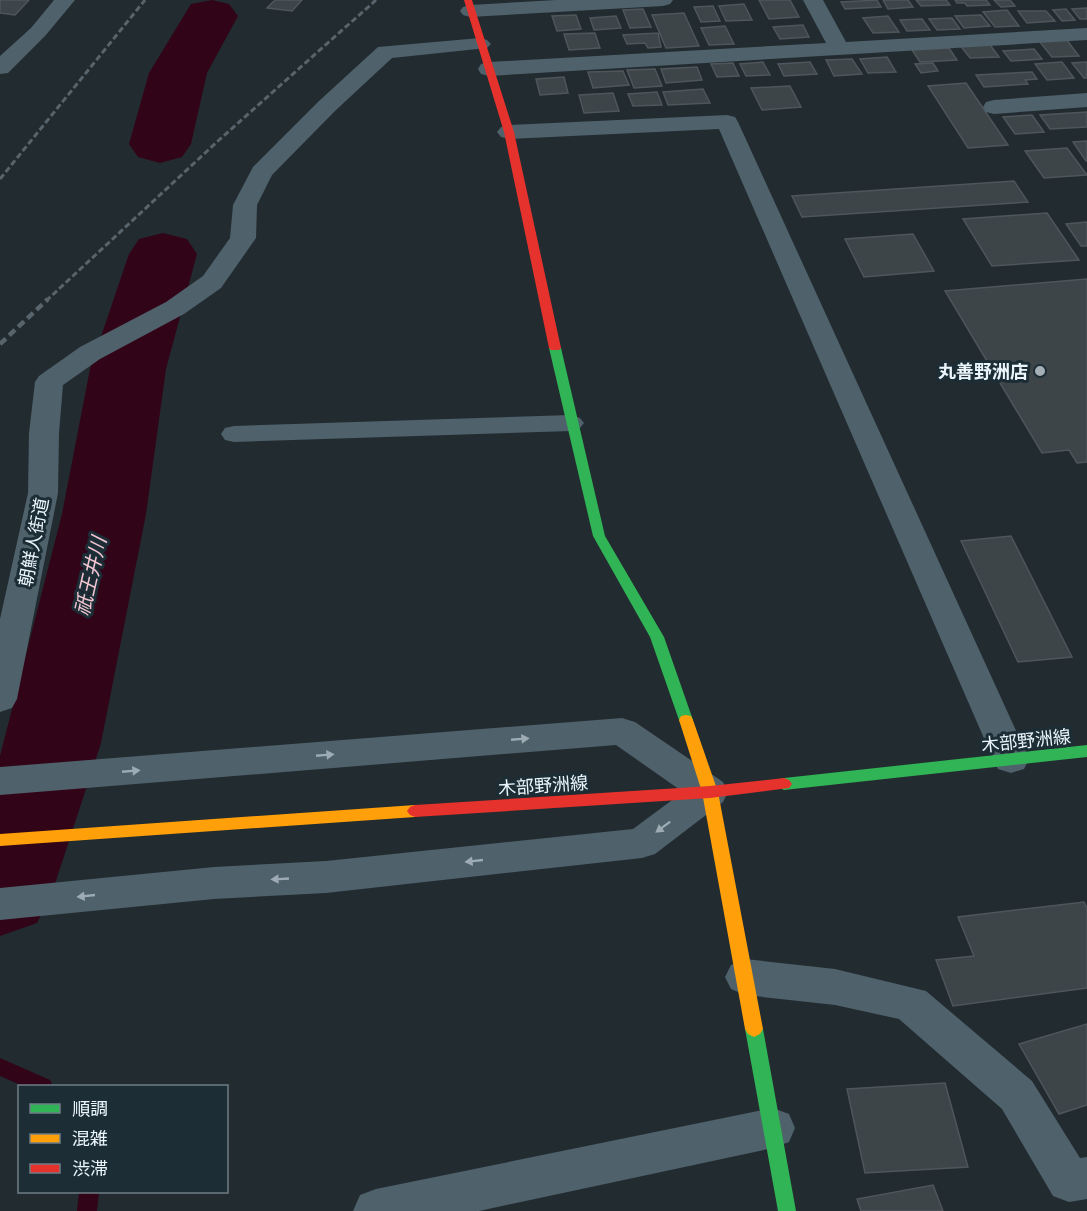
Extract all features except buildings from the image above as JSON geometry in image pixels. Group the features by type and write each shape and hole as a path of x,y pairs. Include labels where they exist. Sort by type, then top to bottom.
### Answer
{"street":[{"path":"0,68 38,32 65,0"},
{"path":"663,0 469,6 509,132 571,423 599,536 657,637 710,792 787,1211"},
{"path":"813,0 840,50"},
{"path":"9,33 38,32"},
{"path":"489,69 1087,34"},
{"name":"朝鮮人街道","path":"0,699 43,493 44,433 49,382 90,353 175,308 212,282 243,238 245,205 261,172 327,106 386,52 480,44"},
{"path":"994,107 1087,100"},
{"path":"509,132 728,122 1011,759"},
{"path":"5,780 622,731 710,792"},
{"name":"木部野洲線","path":"0,840 710,792 1087,751"},
{"path":"7,903 214,883 326,877 642,843 710,792"},
{"path":"745,977 835,987 911,1004 1017,1095 1069,1181 1087,1178"},
{"path":"376,1211 773,1128"}],"lane":[{"path":"234,434 571,423"}],"waterway":[{"name":"祇王井川","path":"160,144 178,73 210,16"},
{"name":"祇王井川","path":"0,893 53,743 104,514 128,369 163,254"},
{"path":"0,1067 41,1085"},
{"path":"87,1211 89,1193"}],"railway":[{"path":"0,179 145,0"},
{"path":"46,301 219,140 376,0"},
{"path":"0,344 48,299"}],"traffic: fast":[{"path":"555,348 599,536 657,637 686,720"},
{"path":"784,784 1087,751"},
{"path":"754,1029 787,1211"}],"traffic: slow":[{"path":"686,720 710,792 754,1029"},
{"path":"0,840 415,811"}],"traffic: jam":[{"path":"468,0 509,132 555,348"},
{"path":"415,811 710,792 784,784"}],"place":[{"name":"丸善野洲店","path":"1040,371"}]}
